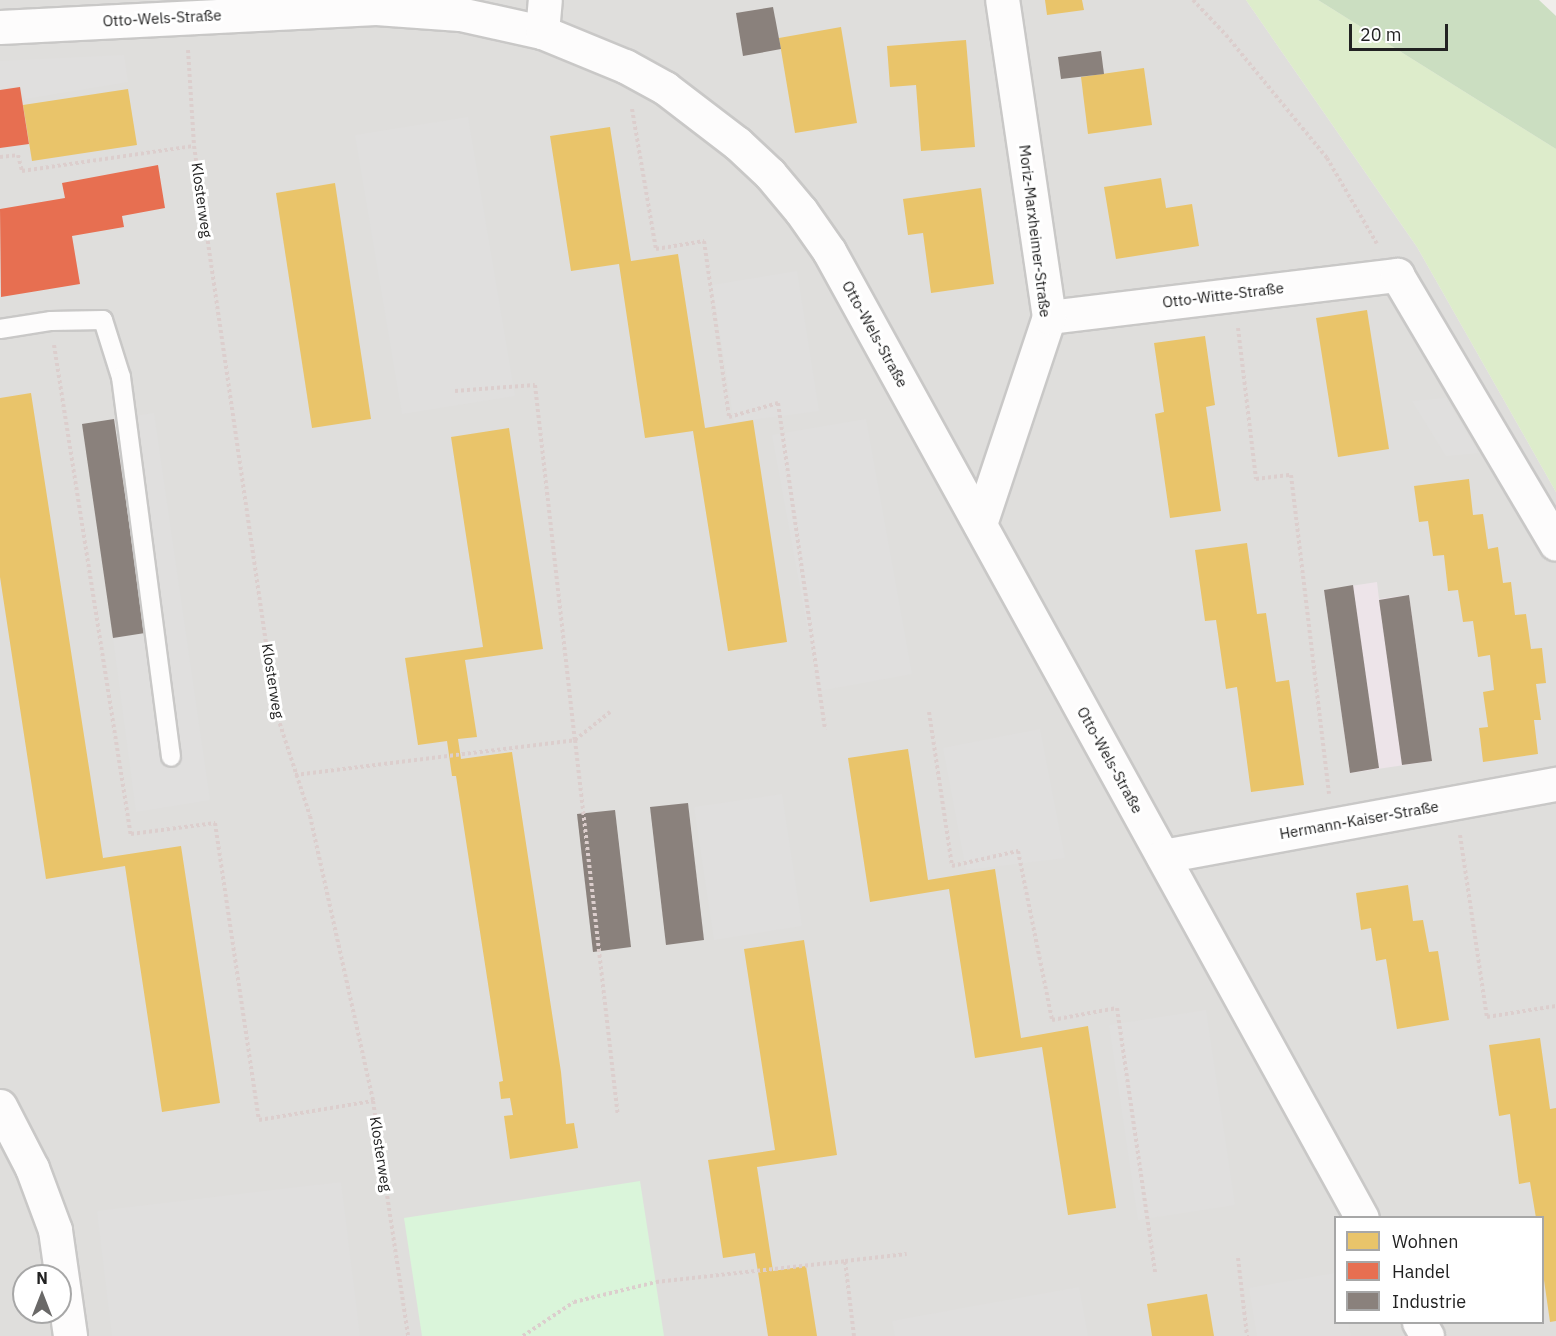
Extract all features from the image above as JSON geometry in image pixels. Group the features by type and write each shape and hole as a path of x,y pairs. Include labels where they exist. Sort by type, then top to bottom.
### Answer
{"street":[{"path":"542,32 544,0"},
{"name":"Moriz-Marxheimer-Straße","path":"980,524 1049,317 1002,0"},
{"name":"Otto-Wels-Straße","path":"0,27 83,11 186,16 376,8 418,10 502,21 542,32 625,66 674,94 737,143 770,174 801,211 829,251 1361,1216"},
{"path":"1397,275 1556,544"},
{"name":"Otto-Witte-Straße","path":"1049,317 1397,275"},
{"name":"Hermann-Kaiser-Straße","path":"1163,856 1556,784"},
{"path":"0,1106 32,1168 55,1230 70,1336"}],"lane":[{"path":"0,329 51,321 103,320 120,377 171,756"}],"path":[{"path":"1193,0 1226,35 1327,158 1397,275"},
{"name":"Klosterweg","path":"186,16 194,146 276,712 310,816 373,1101 408,1336"},
{"path":"625,66 656,249 704,241 729,417 778,403 825,730"},
{"path":"0,157 18,155 22,171 194,146"},
{"path":"1234,294 1256,479 1291,475 1333,824"},
{"path":"455,391 536,385 618,1115"},
{"path":"295,775 575,740 610,712"},
{"path":"929,712 952,866 1018,851 1052,1020 1117,1008 1155,1272"},
{"path":"1455,802 1486,1017 1556,1006"},
{"path":"523,1336 574,1302 656,1282 907,1254"},
{"path":"1238,1258 1247,1336"},
{"path":"845,1261 854,1336"}],"shaded area":[{"path":"0,0 1246,0 1417,247 1556,492 1556,1336 0,1336"},
{"path":"124,55 128,82 25,99 20,86 0,89 0,61"},
{"path":"468,117 515,396 402,414 355,135"},
{"path":"797,271 819,411 734,422 712,285"},
{"path":"1446,398 1479,453 1446,456 1412,401"},
{"path":"154,413 210,800 136,812 113,638 114,419"},
{"path":"866,419 912,674 819,691 772,435"},
{"path":"1377,582 1379,599 1409,595 1432,761 1350,773 1324,590"},
{"path":"1040,729 1065,858 966,870 943,748"},
{"path":"782,794 802,926 714,940 694,807"},
{"path":"1206,1010 1235,1205 1138,1220 1109,1025"},
{"path":"341,1182 360,1336 112,1336 97,1211"},
{"path":"1334,1273 1334,1324 1348,1324 1351,1336 1257,1336 1249,1288"},
{"path":"1079,1287 1088,1336 895,1336 892,1321"}],"green space":[{"path":"1246,0 1318,0 1556,149 1556,492 1417,247"},
{"path":"1318,0 1539,0 1556,16 1556,149"},
{"path":"640,1181 664,1336 422,1336 404,1218"}],"building: Wohnen":[{"path":"1045,0 1082,0 1084,10 1047,15"},
{"path":"841,27 857,123 795,133 779,38"},
{"path":"966,40 975,147 921,151 916,85 890,87 887,46"},
{"path":"1144,68 1152,125 1088,134 1081,77"},
{"path":"128,89 137,145 32,161 23,105"},
{"path":"610,127 631,261 678,254 705,428 753,420 787,642 728,651 693,431 645,438 619,264 571,271 550,136"},
{"path":"1161,178 1166,208 1192,204 1199,246 1116,259 1104,187"},
{"path":"335,183 371,419 312,428 276,193"},
{"path":"981,188 994,284 931,293 923,233 908,235 903,199"},
{"path":"1367,310 1389,449 1338,457 1316,318"},
{"path":"1205,336 1215,405 1206,407 1221,511 1170,518 1155,414 1164,412 1154,343"},
{"path":"31,393 103,858 181,846 220,1103 162,1112 125,866 46,879 0,577 0,398"},
{"path":"509,428 543,649 465,660 477,737 458,739 461,759 512,752 561,1072 566,1124 574,1123 578,1148 510,1159 504,1116 513,1115 510,1098 501,1099 499,1082 503,1081 456,776 452,776 447,741 418,745 405,658 483,647 451,437"},
{"path":"1469,479 1473,515 1483,514 1488,549 1498,547 1503,583 1511,582 1515,615 1526,614 1531,649 1542,648 1546,683 1536,684 1541,720 1534,720 1538,754 1483,762 1479,728 1488,727 1483,692 1494,690 1490,655 1478,657 1473,621 1463,622 1458,590 1448,591 1444,555 1433,556 1428,521 1419,522 1414,486"},
{"path":"1247,543 1257,614 1266,613 1276,682 1289,680 1304,785 1251,792 1237,687 1226,689 1216,620 1205,621 1195,550"},
{"path":"908,749 928,880 995,869 1021,1038 1088,1026 1116,1208 1068,1215 1042,1047 975,1058 949,889 870,902 848,758"},
{"path":"1408,885 1413,921 1423,920 1429,952 1438,951 1449,1020 1397,1029 1386,959 1376,961 1371,928 1361,930 1356,893"},
{"path":"804,940 837,1155 757,1167 773,1271 806,1266 817,1336 768,1336 755,1253 723,1258 708,1160 775,1150 744,949"},
{"path":"1540,1038 1550,1109 1556,1108 1556,1321 1550,1322 1544,1280 1544,1216 1536,1216 1530,1182 1519,1184 1510,1114 1499,1116 1489,1045"},
{"path":"1207,1294 1214,1336 1152,1336 1147,1304"}],"building: Handel":[{"path":"20,87 29,144 0,148 0,90"},
{"path":"158,165 165,208 122,216 124,227 72,236 80,284 1,297 0,209 65,198 62,183"}],"building: Industrie":[{"path":"773,7 781,49 743,56 736,13"},
{"path":"1101,51 1104,74 1061,79 1058,57"},
{"path":"114,419 145,633 113,638 82,424"},
{"path":"1353,585 1379,768 1350,773 1324,590"},
{"path":"1409,595 1432,761 1402,765 1379,600"},
{"path":"688,803 704,940 666,945 650,807"},
{"path":"615,810 631,947 593,952 577,814"}]}
